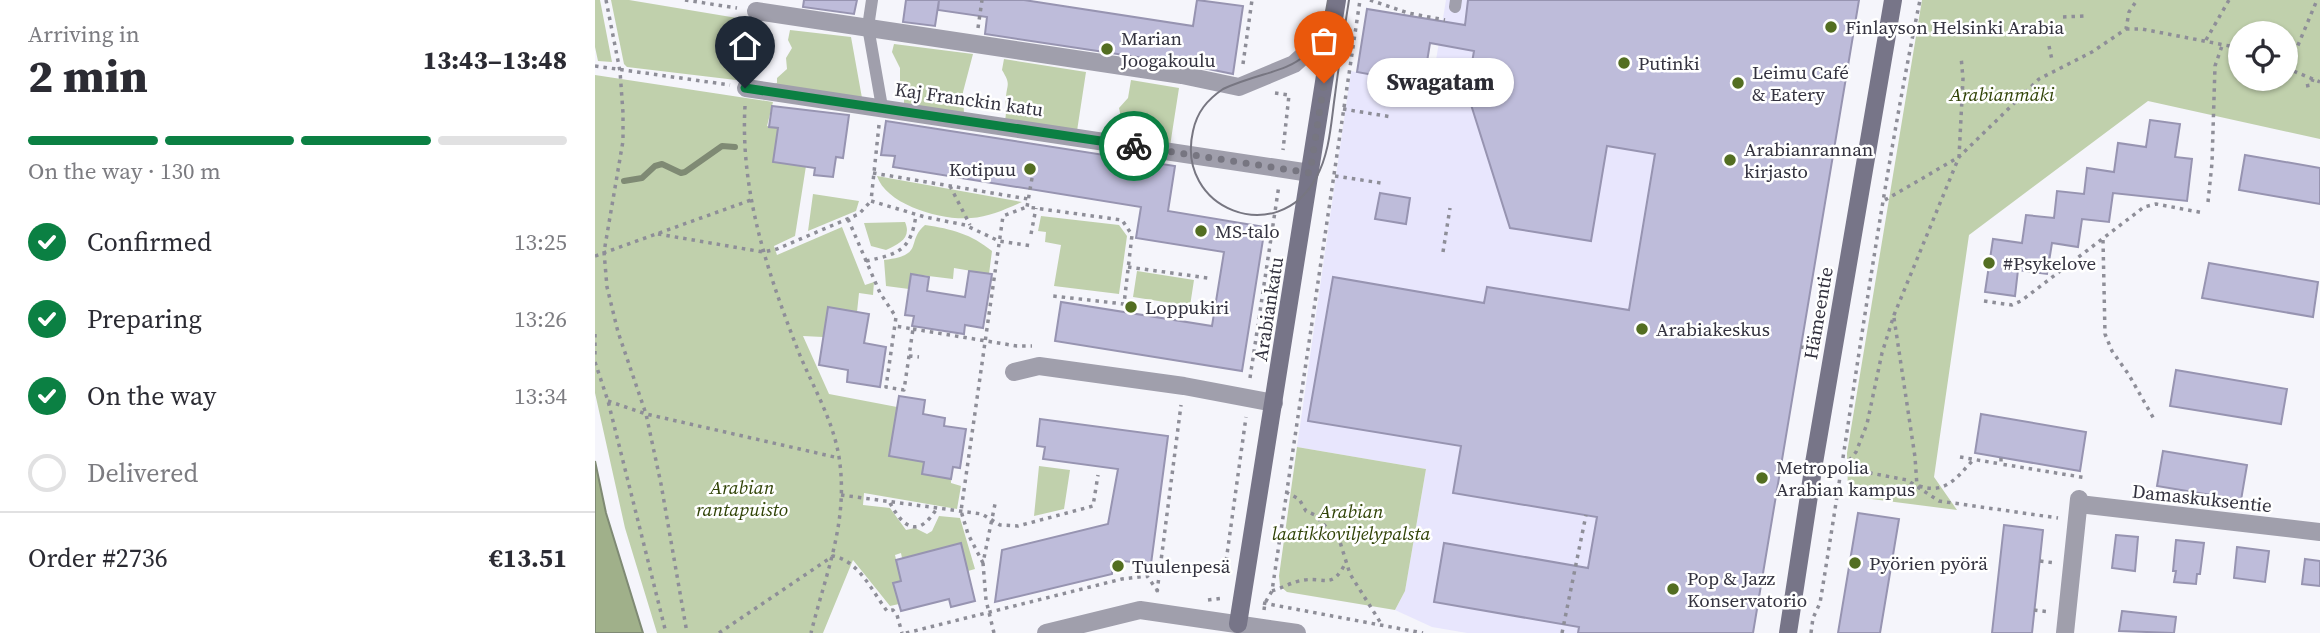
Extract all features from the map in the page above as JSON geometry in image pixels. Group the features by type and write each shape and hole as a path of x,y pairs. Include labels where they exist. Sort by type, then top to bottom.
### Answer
{"main road":[{"name":"Arabiankatu","path":"1238,624 1337,0"},
{"name":"Hämeentie","path":"1788,633 1816,449 1893,0"}],"street":[{"path":"756,11 1182,75 1239,87 1294,64 1333,29"},
{"name":"Kaj Franckin katu","path":"745,88 1310,173"},
{"path":"1014,372 1039,366 1184,386 1274,403"},
{"name":"Damaskuksentie","path":"2065,633 2079,502 2320,532"},
{"path":"1046,633 1140,610 1297,633"}],"lane":[{"path":"872,0 868,27 882,107"}],"path":[{"path":"606,0 620,71 623,141 604,252 607,287 618,332 646,414 687,633"},
{"path":"685,0 756,11 745,88 746,162 751,200 762,252 781,306 833,432 839,458 841,516 833,556 811,633"},
{"path":"976,44 982,0"},
{"path":"1252,0 1239,87 1289,95 1273,228"},
{"path":"1360,0 1272,591 1265,603 1423,633"},
{"path":"1370,0 1408,13 1434,18"},
{"path":"1811,633 1813,618 1820,603 1877,237 1920,0"},
{"path":"2126,29 2129,12 2137,0"},
{"path":"2206,40 2229,0"},
{"path":"2298,44 2318,0"},
{"path":"2063,18 2084,16"},
{"path":"1885,201 1959,157 2039,79 2092,51 2126,29 2142,29 2228,44"},
{"path":"2208,202 2215,66 2224,43"},
{"path":"2049,46 2052,60"},
{"path":"1843,468 1856,452 1867,424 1882,353 1894,315 1959,157 1963,79 1961,56"},
{"path":"595,66 745,88"},
{"path":"2298,73 2320,82"},
{"path":"2306,86 2311,85 2313,79"},
{"path":"657,234 762,252 777,249 859,214 871,201 882,107"},
{"path":"1343,109 1392,117"},
{"path":"1286,133 1293,134"},
{"path":"873,173 1028,199"},
{"path":"1335,176 1381,183"},
{"path":"1027,207 1032,178"},
{"path":"950,186 971,227"},
{"path":"595,256 751,200"},
{"path":"871,201 916,215 971,227 999,241 1033,246"},
{"path":"1984,301 2012,305 2021,301 2144,207 2156,204 2204,213"},
{"path":"983,563 968,534 961,511 1003,216 1027,207 1122,220 1132,235 1123,304 1053,296"},
{"path":"1031,234 1036,208"},
{"path":"1443,252 1450,208"},
{"path":"866,261 895,253 907,246 913,233 916,215"},
{"path":"848,219 880,293 896,317 886,387 904,390 913,329"},
{"path":"2103,240 2105,334 2112,351 2154,419"},
{"path":"1128,267 1208,278"},
{"path":"1894,315 1917,486"},
{"path":"895,326 986,341 1039,346"},
{"path":"595,334 595,356"},
{"path":"1801,347 1809,348"},
{"path":"909,356 919,357"},
{"path":"595,362 608,401 666,633"},
{"path":"1154,611 1184,386"},
{"path":"608,401 646,414 839,458"},
{"path":"1960,457 2087,478"},
{"path":"2001,458 2001,464"},
{"path":"1917,486 1931,490 1941,489 1954,481 1974,459"},
{"path":"2053,467 2053,473"},
{"path":"1843,468 1896,476 1939,501 2067,519"},
{"path":"841,495 982,514 1000,525 1018,526 1093,506 1098,475"},
{"path":"1286,492 1299,499 1306,511 1315,515 1340,542 1350,574 1382,625"},
{"path":"889,502 899,519 913,527 929,522 937,508"},
{"path":"994,633 983,563 995,504"},
{"path":"1563,633 1586,515"},
{"path":"719,633 833,556 846,559 855,566 887,611 893,610 897,615 904,633 1122,579 1147,576 1157,593"},
{"path":"1272,591 1304,580 1325,582 1341,572 1346,560"},
{"path":"2040,561 2061,564"},
{"path":"1157,593 1167,594"},
{"path":"1205,600 1221,597"},
{"path":"2034,610 2056,612"}],"shaded area":[{"name":"Arabiakeskus","path":"1446,0 1859,0 1753,633 1467,633 1432,627 1395,610 1405,591 1426,469 1297,447 1351,71 1390,78 1389,88 1422,93 1424,84 1432,84"},
{"path":"595,461 606,513 643,633 595,633"}],"green space":[{"path":"595,0 600,0 612,62 598,61 595,47"},
{"path":"611,0 629,0 743,19 736,80 627,67 624,64"},
{"name":"Arabianmäki","path":"1922,0 2320,0 2320,139 2148,101 1969,235 1934,477 1957,510 1848,496 1847,453"},
{"path":"790,30 851,37 862,98 771,85 777,83 777,78 787,69 786,58 792,48 788,40"},
{"path":"894,44 973,54 963,92 964,114 904,104 900,68 892,52"},
{"path":"1004,59 1086,72 1077,131 1005,120 1008,84 1002,70"},
{"name":"Arabian rantapuisto","path":"595,75 773,102 767,126 778,128 773,161 806,166 795,236 774,246 777,255 842,227 865,285 874,282 873,295 859,293 857,312 828,307 823,337 803,336 829,394 897,407 889,456 924,462 951,479 951,483 961,486 957,509 864,493 863,505 890,508 906,530 915,528 927,534 932,531 939,516 960,518 975,569 968,571 931,551 902,558 901,553 895,555 901,581 894,584 899,604 890,606 853,560 823,633 657,633 625,528 595,393"},
{"path":"1131,80 1179,88 1170,146 1107,136 1122,122 1119,108 1128,98"},
{"path":"877,176 1022,202 984,216 946,217 903,203 882,186"},
{"path":"813,194 859,201 856,211 808,231"},
{"path":"1041,216 1119,225 1127,236 1119,294 1054,286 1061,245 1045,242 1046,232 1038,231"},
{"path":"905,222 907,232 900,243 886,250 871,246 864,223"},
{"path":"925,225 961,233 992,251 989,274 954,268 953,279 912,274 909,289 886,286 884,260 897,258 910,251 919,231"},
{"path":"1137,271 1194,280 1190,306 1133,297"},
{"name":"Arabian laatikkoviljelypalsta","path":"1297,447 1426,469 1405,591 1395,610 1287,592 1280,586 1279,576"},
{"path":"1039,466 1070,470 1064,509 1034,516"}],"building":[{"path":"804,0 857,0 854,14 803,7"},
{"path":"906,0 939,0 935,26 903,22"},
{"path":"939,0 1024,0 1193,26 1197,0 1243,6 1233,74 985,34 987,17 938,10"},
{"name":"Arabiakeskus","path":"1468,0 1859,0 1753,633 1578,633 1579,627 1434,602 1444,543 1588,568 1597,517 1453,493 1461,446 1308,421 1333,277 1484,303 1487,287 1629,310 1655,154 1607,146 1591,241 1510,228 1467,92 1474,51 1430,43 1422,93 1388,88 1390,78 1357,72 1367,9 1465,25"},
{"path":"772,106 849,115 843,158 836,157 833,177 814,175 815,168 773,162 778,128 769,127"},
{"path":"2150,120 2180,124 2175,157 2192,159 2187,201 2113,193 2109,222 2082,219 2078,247 2052,243 2047,274 2018,270 2015,296 1985,292 1993,239 2022,243 2026,215 2054,218 2057,191 2084,194 2087,168 2114,172 2118,143 2146,147"},
{"path":"886,121 1175,166 1168,211 1265,227 1242,371 1055,341 1061,302 1212,326 1224,252 1136,238 1141,207 893,167 895,156 881,155"},
{"path":"2245,155 2320,168 2320,204 2239,190"},
{"path":"1380,193 1410,198 1406,224 1375,219"},
{"path":"2209,263 2318,282 2313,317 2202,298"},
{"path":"969,271 992,274 983,328 965,325 964,334 912,326 914,316 905,315 911,274 929,277 927,291 965,297"},
{"path":"828,307 869,314 864,343 886,347 880,387 847,382 848,370 819,365"},
{"path":"2176,370 2287,389 2281,424 2170,406"},
{"path":"899,396 925,400 923,414 945,418 944,426 966,429 960,468 953,467 951,479 922,474 924,462 889,456"},
{"path":"1981,414 2086,432 2080,471 1975,453"},
{"path":"1040,419 1168,436 1151,564 1113,560 1112,574 995,602 1002,550 1108,524 1118,469 1043,459 1045,447 1037,446"},
{"path":"2163,451 2247,465 2241,500 2157,486"},
{"path":"1858,513 1899,519 1880,633 1838,633"},
{"path":"2004,525 2043,530 2032,633 1992,633"},
{"path":"2116,535 2138,537 2135,571 2112,568"},
{"path":"2176,540 2204,543 2196,584 2174,582"},
{"path":"961,543 975,601 951,607 949,599 901,611 893,583 901,581 896,560"},
{"path":"2237,547 2269,551 2265,582 2234,578"},
{"path":"2305,559 2320,561 2320,586 2302,584"},
{"path":"2122,611 2176,617 2174,633 2119,631"}],"waterway":[{"path":"624,181 642,178 655,166 662,164 681,173 685,172 722,146 735,147"}],"tram line":[{"path":"1328,0 1315,43 1305,56 1278,70 1223,89 1208,102 1197,118 1193,131 1192,158 1199,181 1214,199 1233,210 1255,215 1278,212 1299,200 1316,178 1329,137 1349,0"}],"way so far":[{"path":"1134,146 1310,173 1324,83"}],"place":[{"name":"Finlayson Helsinki Arabia","path":"1831,27"},
{"name":"Marian Joogakoulu","path":"1107,49"},
{"name":"Putinki","path":"1624,63"},
{"name":"Swagatam","path":"1324,83"},
{"name":"Leimu Café & Eatery","path":"1738,83"},
{"name":"Arabianrannan kirjasto","path":"1730,160"},
{"name":"Kotipuu","path":"1030,169"},
{"name":"MS-talo","path":"1201,231"},
{"name":"#Psykelove","path":"1989,263"},
{"name":"Loppukiri","path":"1131,307"},
{"name":"Arabiakeskus","path":"1642,329"},
{"name":"Metropolia Arabian kampus","path":"1762,478"},
{"name":"Pyörien pyörä","path":"1855,563"},
{"name":"Tuulenpesä","path":"1118,566"},
{"name":"Pop & Jazz Konservatorio","path":"1673,589"}],"route":[{"path":"745,88 1134,146"}]}
